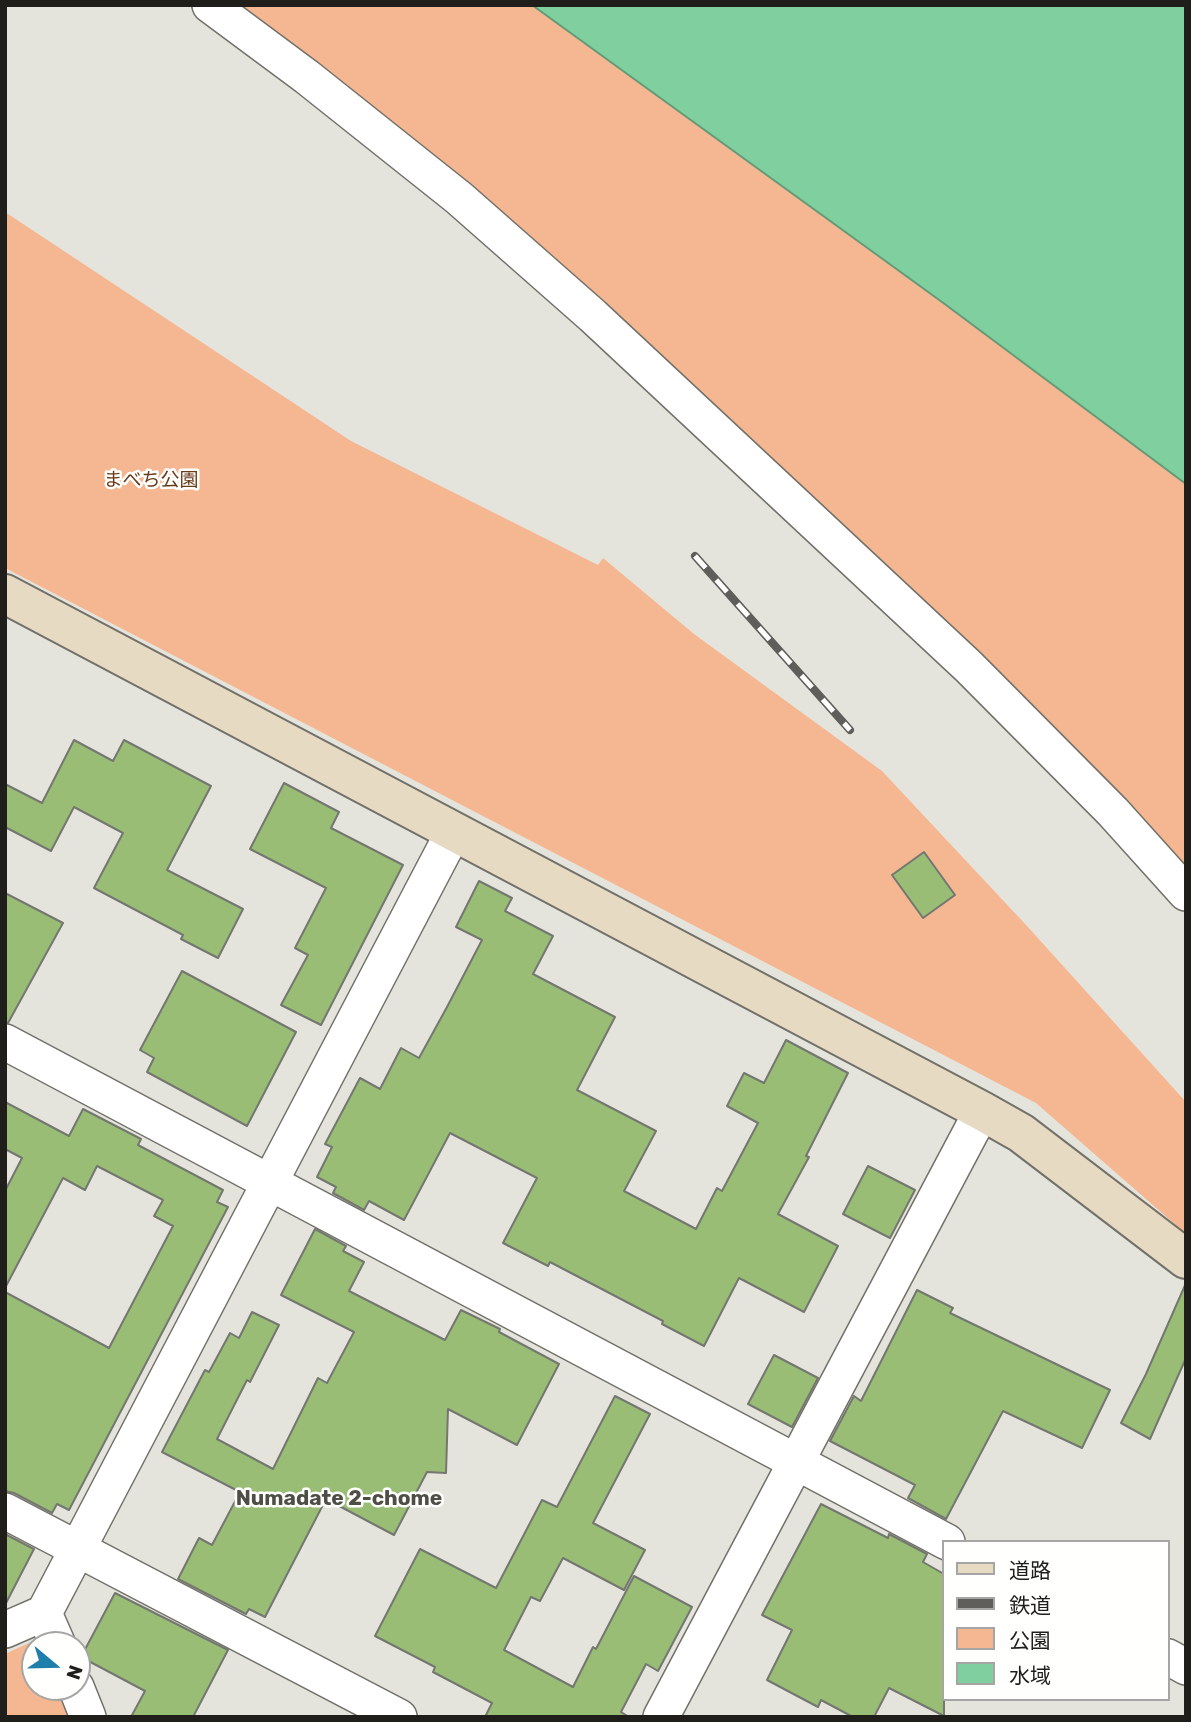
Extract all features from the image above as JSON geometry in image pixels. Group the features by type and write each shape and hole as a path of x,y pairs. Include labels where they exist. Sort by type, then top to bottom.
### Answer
{"street":[{"path":"210,5 307,77 459,198 593,316 969,667 1113,812 1186,893"},
{"path":"5,594 982,1111 1021,1133 1186,1259"},
{"path":"5,1630 44,1613 454,831"},
{"path":"5,1042 943,1540"},
{"path":"661,1717 982,1111"},
{"path":"5,1511 399,1717"},
{"path":"44,1613 52,1631"},
{"path":"1170,1658 1186,1667"}],"green space":[{"path":"234,5 532,5 942,302 1186,484 1186,871"},
{"name":"まべち公園","path":"5,212 351,441 598,565 603,558 694,634 882,771 1186,1102 1186,1234 1036,1103 5,568"},
{"path":"21,1647 21,1701 72,1701 79,1717 5,1717 5,1654"}],"water":[{"path":"532,5 1186,5 1186,484 942,302"}],"building":[{"path":"74,740 113,761 124,740 211,786 167,870 243,909 218,958 181,939 183,935 94,888 123,833 74,807 51,851 5,827 5,784 42,803"},
{"path":"284,783 339,812 331,828 403,865 321,1025 281,1005 308,955 295,948 326,888 250,849"},
{"path":"924,852 955,895 923,918 892,875"},
{"path":"479,881 512,898 505,911 553,936 533,974 615,1017 577,1090 656,1131 624,1191 696,1229 717,1188 722,1191 758,1123 727,1106 744,1073 764,1083 786,1040 848,1073 806,1156 809,1157 778,1214 838,1246 804,1312 739,1278 704,1346 662,1324 663,1321 550,1262 548,1266 503,1243 537,1178 450,1133 404,1220 369,1201 364,1210 333,1193 336,1187 317,1177 332,1147 325,1144 360,1078 380,1089 401,1048 419,1058 447,1007 482,940 456,927"},
{"path":"5,893 63,923 8,1023 5,1022"},
{"path":"182,971 296,1032 247,1126 147,1072 154,1058 140,1050"},
{"path":"5,1102 69,1136 83,1109 141,1139 138,1145 223,1190 217,1202 228,1207 69,1510 57,1504 52,1513 5,1491 5,1292 109,1348 173,1226 154,1216 163,1200 97,1166 85,1190 63,1178 5,1288 5,1191 22,1158 5,1149"},
{"path":"868,1166 915,1190 890,1238 843,1214"},
{"path":"315,1229 346,1246 343,1251 364,1262 349,1291 445,1340 461,1310 500,1329 499,1332 559,1364 517,1445 448,1409 446,1473 427,1472 394,1535 326,1499 265,1617 249,1609 246,1614 178,1579 199,1538 212,1545 240,1492 162,1452 205,1370 209,1372 230,1333 239,1338 252,1312 279,1325 217,1439 273,1469 318,1378 327,1383 354,1332 281,1295"},
{"path":"1186,1283 1186,1358 1150,1439 1121,1423"},
{"path":"917,1290 953,1308 950,1313 1110,1390 1082,1448 1003,1411 946,1519 908,1498 915,1485 830,1441 854,1396 861,1401"},
{"path":"774,1355 818,1378 792,1427 748,1404"},
{"path":"615,1396 650,1414 593,1523 645,1550 624,1590 563,1558 540,1601 531,1597 504,1650 573,1687 634,1576 692,1607 658,1671 646,1664 621,1712 629,1717 485,1717 492,1703 433,1672 435,1667 375,1636 420,1549 496,1588 542,1500 557,1507"},
{"path":"821,1504 888,1538 889,1534 927,1554 923,1562 942,1573 944,1716 889,1688 874,1717 853,1717 821,1700 818,1707 767,1680 792,1630 762,1615"},
{"path":"5,1534 34,1549 5,1605"},
{"path":"115,1593 228,1650 193,1717 131,1717 145,1691 91,1662 91,1638"}],"railway":[{"path":"695,556 850,730"}],"district":[{"name":"Numadate 2-chome","path":"339,1499"}]}
